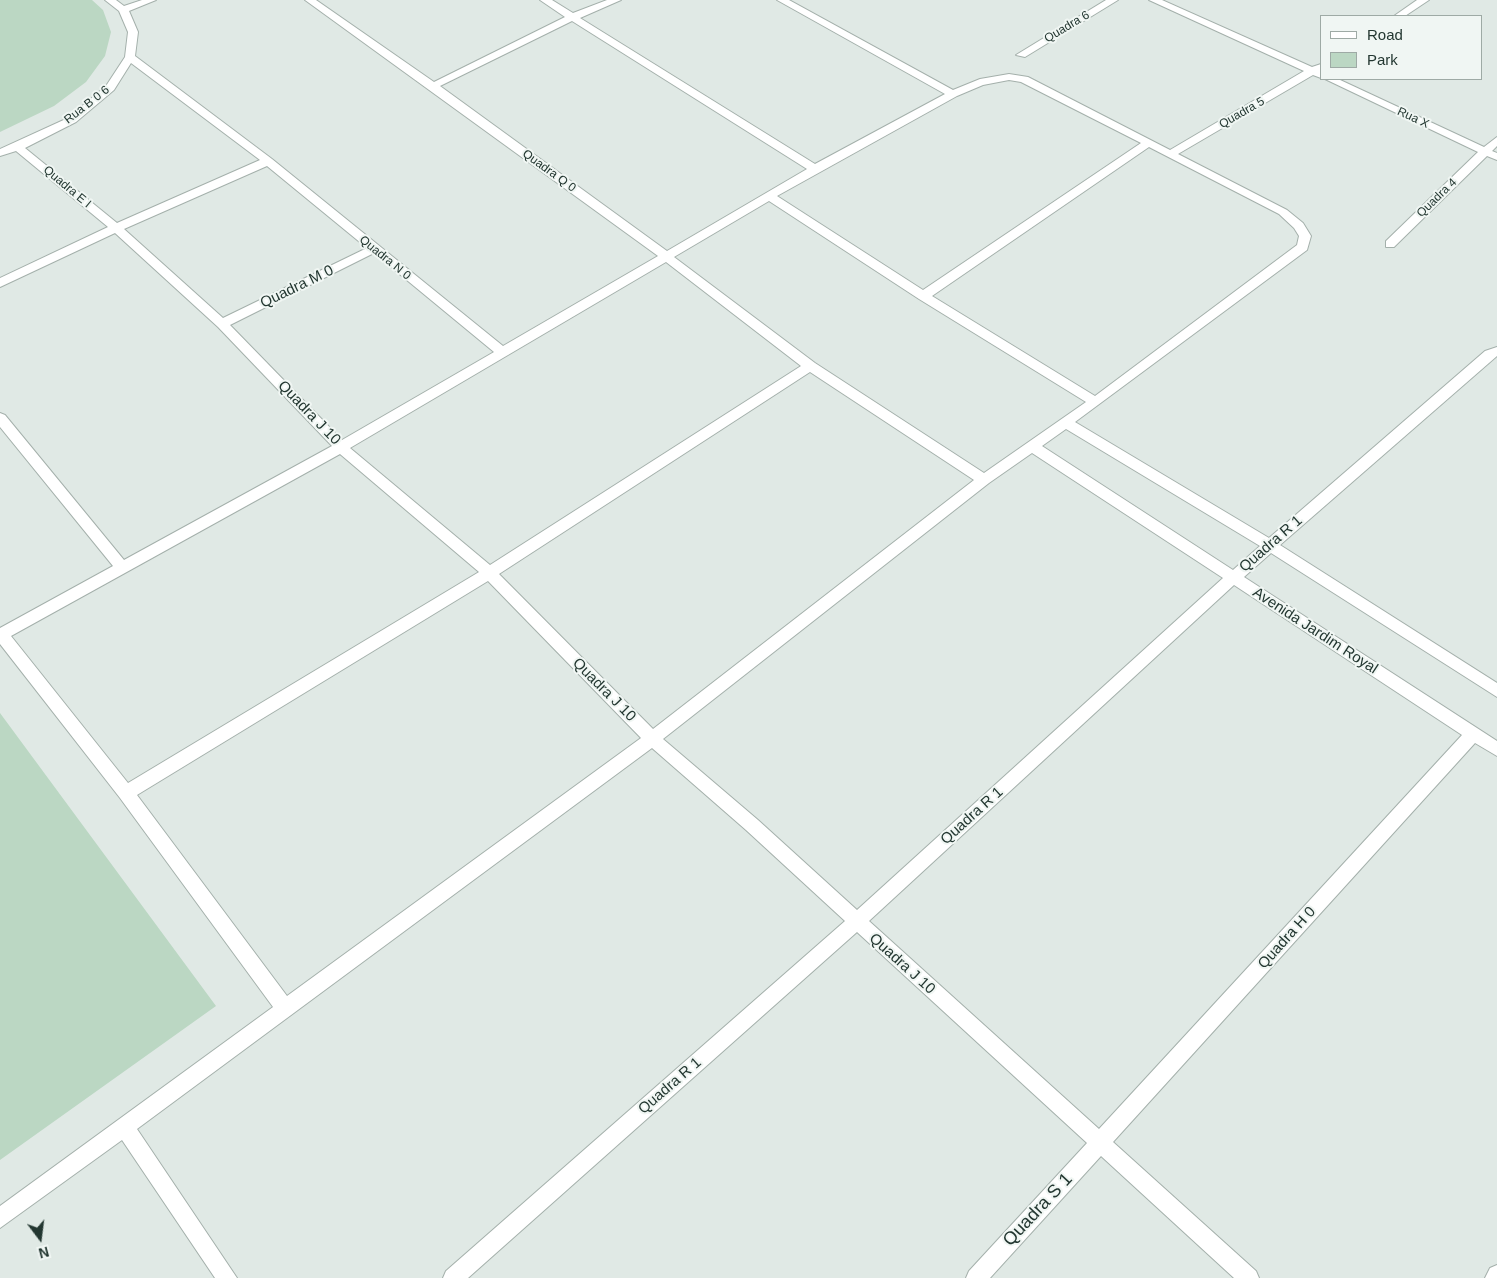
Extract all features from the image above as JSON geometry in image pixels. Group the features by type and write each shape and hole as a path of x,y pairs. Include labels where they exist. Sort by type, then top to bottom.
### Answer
{"street":[{"name":"Rua B 0 6","path":"0,153 18,147 72,120 110,88 130,57 133,32 123,10 110,0"},
{"path":"123,10 151,0"},
{"name":"Quadra Q 0","path":"310,0 433,86 666,256 810,366 984,480"},
{"path":"545,0 815,169"},
{"path":"433,86 573,17 616,0"},
{"path":"782,0 953,94"},
{"name":"Quadra 6","path":"1020,55 1113,0"},
{"path":"1154,0 1318,71"},
{"path":"1401,15 1424,0"},
{"name":"Quadra N 0","path":"130,57 268,162 503,353"},
{"name":"Quadra 5","path":"1170,154 1318,71"},
{"path":"0,1218 652,739 984,480 1095,402 1302,247 1305,236 1299,226 1283,212 1024,79 1010,77 992,79 953,94 815,169 341,447 0,634 126,793 285,1008"},
{"name":"Rua X","path":"1332,80 1497,157"},
{"name":"Quadra 4","path":"1390,244 1497,140"},
{"path":"923,296 1148,143"},
{"name":"Quadra E I","path":"18,147 116,228"},
{"path":"0,283 116,228 268,162"},
{"path":"770,197 923,296 1095,402"},
{"name":"Quadra J 10","path":"116,228 222,324 341,447 489,573 652,739 752,825 856,922 1249,1278"},
{"name":"Quadra M 0","path":"222,324 373,249"},
{"name":"Quadra R 1","path":"453,1278 856,922 1269,545 1493,352"},
{"path":"126,793 489,573 810,366"},
{"path":"0,418 122,567"},
{"path":"1066,423 1269,545 1497,692"},
{"name":"Avenida Jardim Royal","path":"1033,447 1497,750"},
{"name":"Quadra H 0","path":"1101,1143 1473,734"},
{"path":"124,1127 227,1278"},
{"name":"Quadra S 1","path":"976,1278 1101,1143"}],"green space":[{"path":"0,0 92,0 103,10 111,32 105,56 86,82 54,106 0,132"},
{"path":"0,713 216,1006 0,1160"}]}
